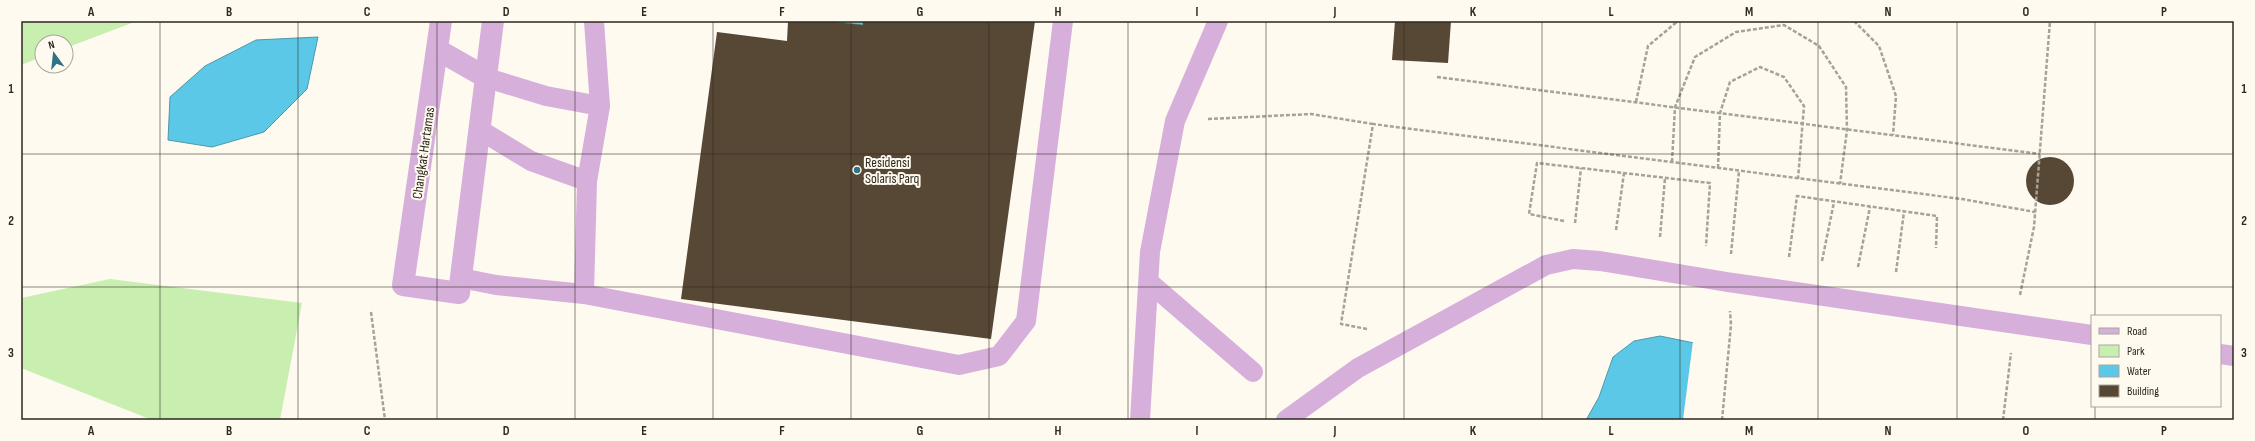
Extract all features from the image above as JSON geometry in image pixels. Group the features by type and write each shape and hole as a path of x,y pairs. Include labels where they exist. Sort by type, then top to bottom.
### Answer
{"street":[{"name":"Changkat Hartamas","path":"441,21 403,285 459,293 461,278"},
{"path":"461,278 493,21"},
{"path":"438,50 487,78"}],"lane":[{"path":"584,294 587,181 600,106 594,21"},
{"path":"461,278 496,285 584,294 959,365 999,356 1026,321 1062,21"},
{"path":"1140,420 1150,283 1150,252 1174,121 1218,21"},
{"path":"487,78 546,96 600,106"},
{"path":"480,130 531,160 587,181"},
{"path":"1286,420 1358,368 1546,265 1573,259 1600,261 1727,282 2091,335"},
{"path":"1150,283 1253,372"},
{"path":"2221,354 2234,356"}],"path":[{"path":"1636,102 1648,46 1678,21"},
{"path":"1854,21 1879,46 1896,96 1893,135"},
{"path":"2034,227 2050,21"},
{"path":"1672,162 1675,108 1696,57 1736,32 1784,25 1820,46 1846,87 1847,130 1840,184"},
{"path":"1718,168 1720,113 1730,82 1760,67 1784,77 1804,106 1798,179"},
{"path":"1437,77 2040,154"},
{"path":"1174,121 1311,114 1373,124 1962,199 2035,212"},
{"path":"1371,334 1368,329 1341,324 1373,124"},
{"path":"1564,221 1529,214 1536,163 1710,183 1706,246"},
{"path":"1575,223 1581,168"},
{"path":"1722,420 1731,326 1727,282 1739,171"},
{"path":"1616,230 1624,173"},
{"path":"1660,237 1665,178"},
{"path":"1789,257 1797,196 1937,216 1936,248"},
{"path":"1822,261 1834,202"},
{"path":"1858,267 1870,207"},
{"path":"1896,272 1904,212"},
{"path":"371,312 385,420"}],"green space":[{"path":"21,21 137,21 74,45 74,34 34,34 34,60 21,65"},
{"path":"110,279 302,303 280,420 152,420 21,368 21,298"}],"water":[{"path":"825,21 863,21 863,25"},
{"path":"318,37 307,89 264,132 212,147 168,140 170,97 205,66 256,40"},
{"path":"1660,336 1694,343 1684,420 1586,420 1599,397 1613,357 1634,341"}],"pier":[{"path":"1693,341 1696,343 1686,420 1683,420"}],"building":[{"name":"Residensi Solaris Parq","path":"788,21 825,21 863,25 863,21 1035,21 991,339 681,299 717,32 787,41"},
{"path":"1395,21 1451,21 1448,63 1392,60"},
{"path":"2045,157 2055,157 2064,161 2070,167 2073,172 2073,190 2064,201 2055,205 2045,205 2036,201 2030,195 2026,186 2026,176 2030,167 2036,161"}],"place":[{"name":"Residensi Solaris Parq","path":"857,170"}]}
